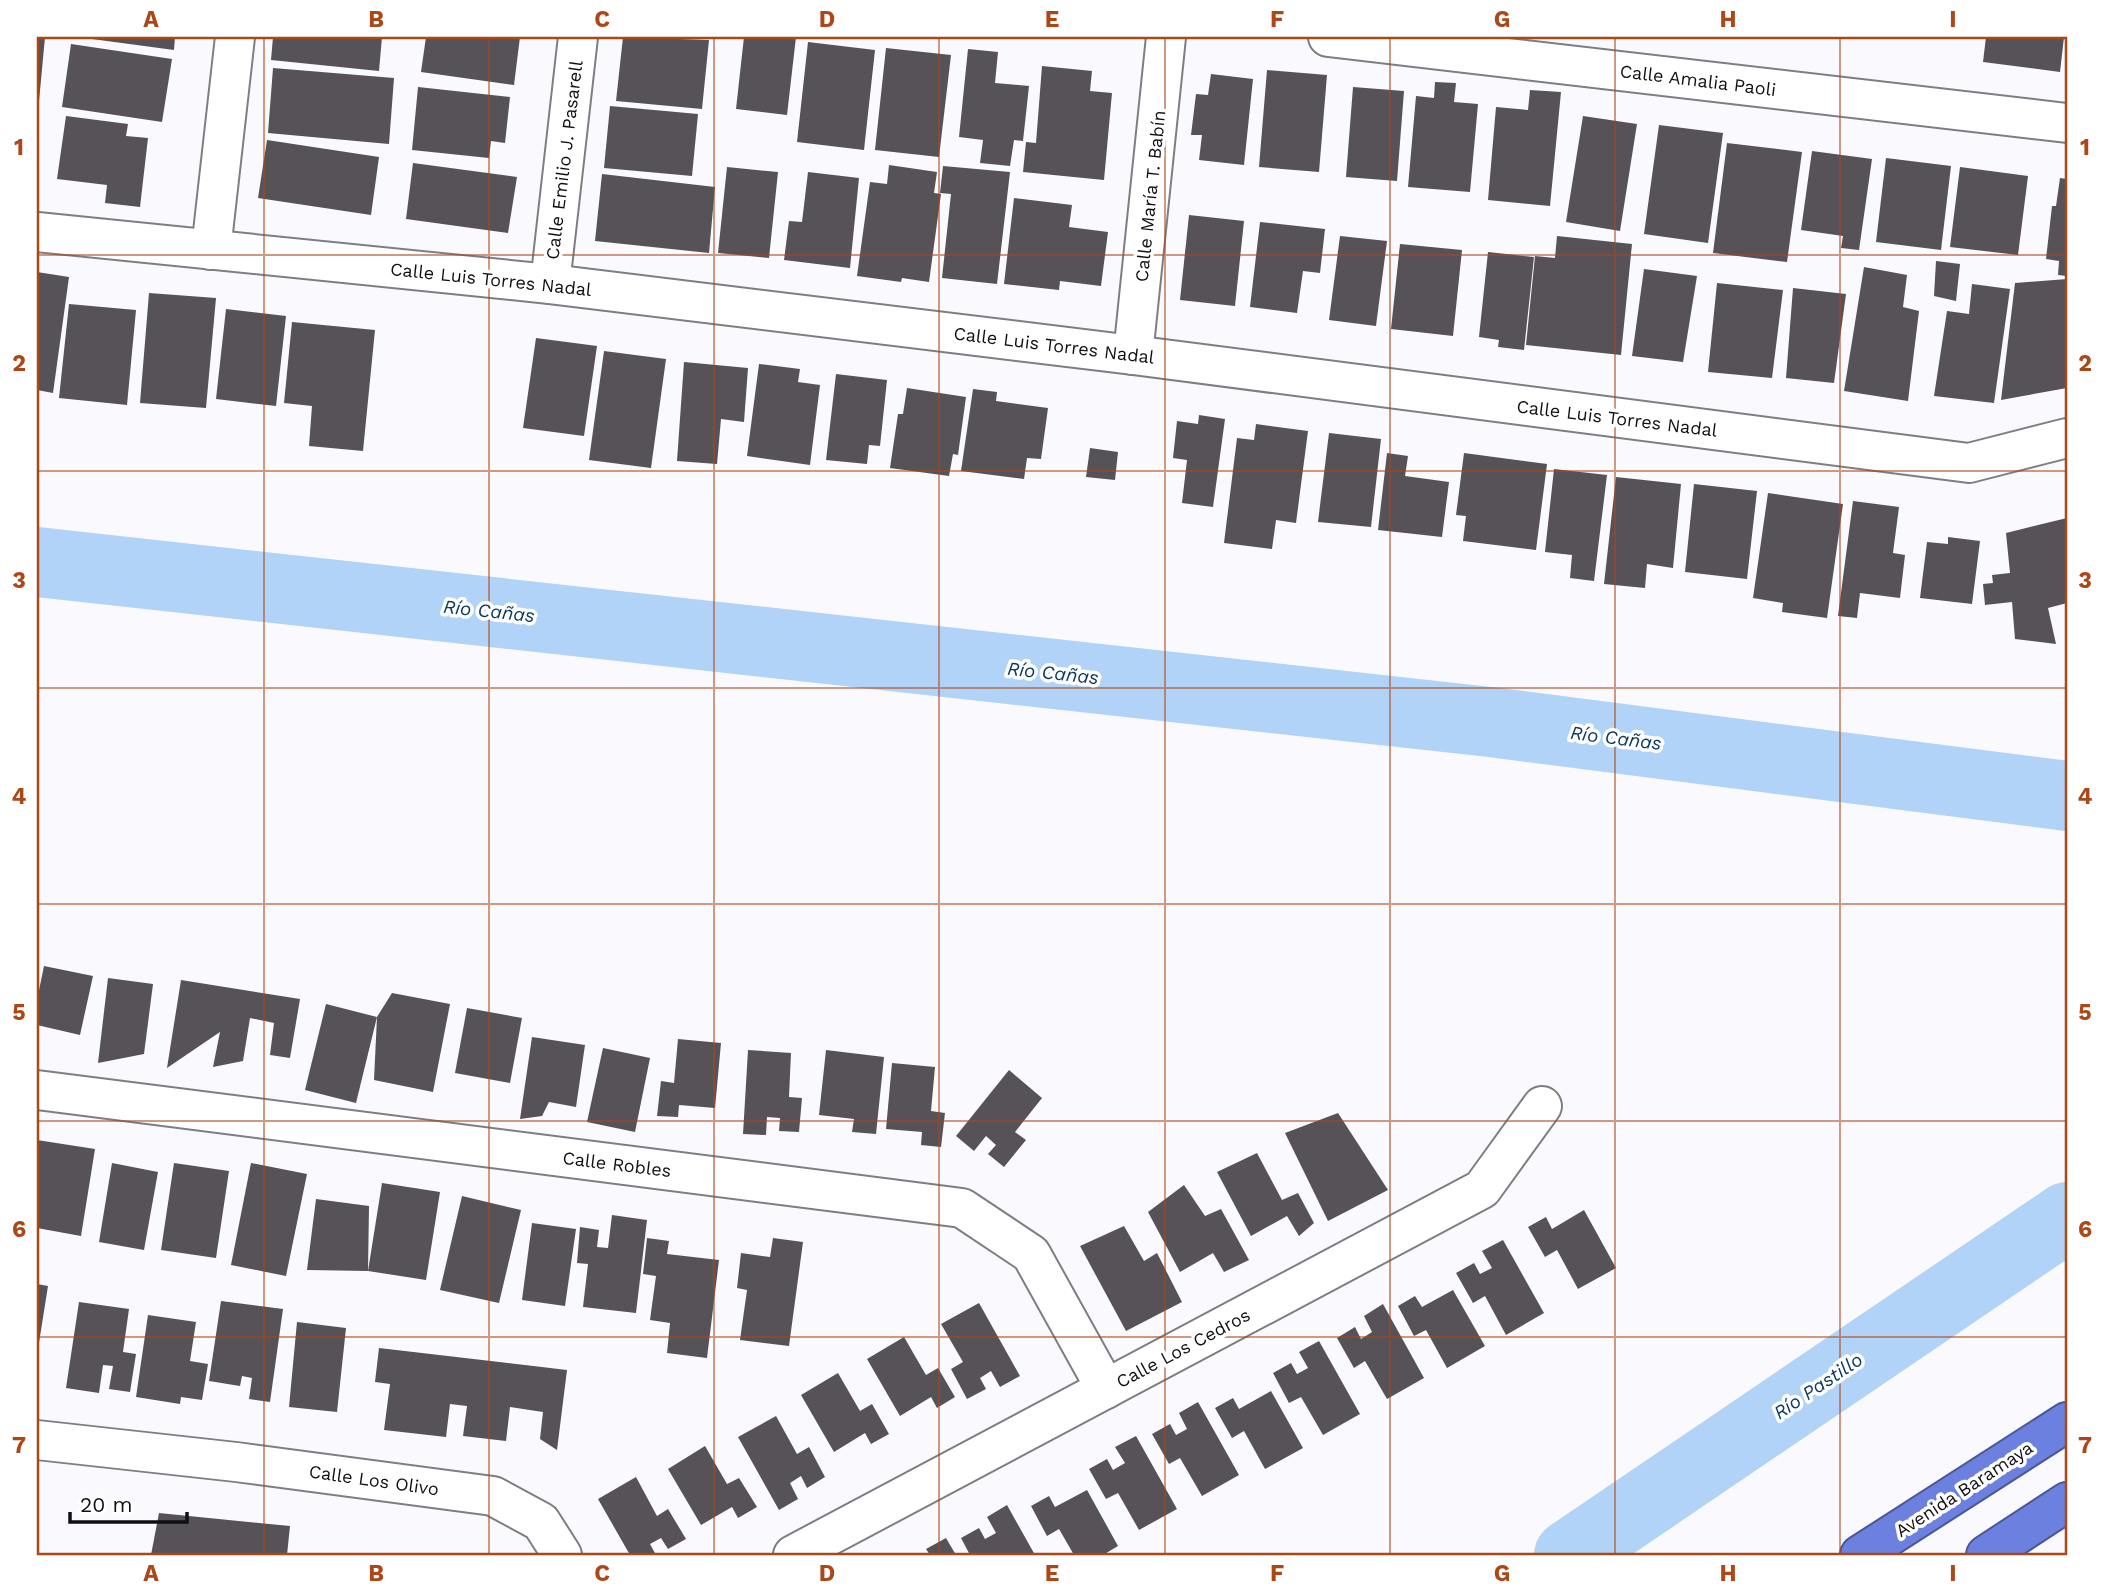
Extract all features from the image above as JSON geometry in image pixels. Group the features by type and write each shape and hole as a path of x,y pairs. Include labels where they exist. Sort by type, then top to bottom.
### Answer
{"highway":[{"name":"Avenida Baramaya","path":"1860,1555 2067,1422"},
{"path":"1986,1555 2067,1502"}],"street":[{"path":"211,250 235,37"},
{"name":"Calle Emilio J. Pasarell","path":"550,284 578,37"},
{"name":"Calle María T. Babín","path":"1133,355 1166,37"},
{"name":"Calle Amalia Paoli","path":"1328,37 2067,123"},
{"name":"Calle Luis Torres Nadal","path":"37,232 550,284 1133,355 1969,463 2067,438"},
{"name":"Calle Robles","path":"37,1090 962,1208 1031,1254 1105,1389"},
{"name":"Calle Los Cedros","path":"793,1555 1482,1189 1542,1106"},
{"name":"Calle Los Olivo","path":"37,1440 236,1462 493,1496 541,1522 562,1555"}],"building":[{"path":"37,37 45,37 39,101 37,101"},
{"path":"77,37 175,37 174,50"},
{"path":"273,37 382,37 379,71 271,60"},
{"path":"426,37 520,37 514,85 421,72"},
{"path":"623,37 709,40 702,109 616,101"},
{"path":"744,37 796,37 787,115 736,109"},
{"path":"1986,37 2064,37 2060,72 1983,62"},
{"path":"808,42 875,50 864,150 797,142"},
{"path":"71,44 172,59 162,122 62,107"},
{"path":"886,48 951,55 939,157 875,150"},
{"path":"968,49 998,52 995,83 1029,86 1023,141 1014,140 1010,166 980,163 983,140 959,137"},
{"path":"1042,66 1092,71 1090,91 1112,93 1104,180 1023,172 1026,142 1036,143"},
{"path":"273,68 394,78 389,144 268,133"},
{"path":"1267,70 1327,75 1319,172 1259,167"},
{"path":"1211,74 1253,79 1244,165 1199,160 1202,135 1191,135 1196,94 1208,95"},
{"path":"1435,82 1456,83 1454,102 1478,104 1470,192 1408,187 1416,96 1434,98"},
{"path":"418,87 510,97 505,143 491,141 489,158 412,150"},
{"path":"1353,87 1404,91 1397,181 1346,177"},
{"path":"1530,90 1561,92 1550,206 1488,200 1496,107 1528,110"},
{"path":"610,106 698,114 692,176 604,168"},
{"path":"66,116 128,124 126,136 148,138 140,207 105,203 107,185 57,179"},
{"path":"1583,116 1637,124 1620,231 1566,222"},
{"path":"1659,125 1723,133 1708,243 1644,234"},
{"path":"267,140 379,157 371,215 258,198"},
{"path":"1727,143 1802,152 1787,262 1713,253"},
{"path":"1812,151 1872,159 1859,250 1841,248 1843,236 1801,230"},
{"path":"1886,158 1951,166 1941,250 1876,242"},
{"path":"413,163 517,177 508,233 406,219"},
{"path":"889,165 937,172 934,193 941,194 929,282 902,278 901,282 857,276 870,182 887,184"},
{"path":"943,166 1010,172 997,284 942,278 951,194 940,193"},
{"path":"727,167 778,172 769,258 718,253"},
{"path":"1960,167 2028,176 2018,255 1950,247"},
{"path":"808,172 859,178 850,268 784,260 789,221 802,222"},
{"path":"602,174 715,187 709,253 595,241"},
{"path":"2060,178 2067,179 2067,276 2058,275 2059,261 2046,259 2052,206 2056,206"},
{"path":"1014,198 1072,205 1069,227 1108,232 1101,286 1060,281 1059,290 1004,284"},
{"path":"1189,215 1244,221 1235,306 1180,300"},
{"path":"1260,222 1325,229 1320,273 1303,271 1297,313 1250,307"},
{"path":"1340,236 1387,241 1376,326 1329,320"},
{"path":"1557,236 1632,244 1621,355 1526,345 1535,256 1555,258"},
{"path":"1400,244 1462,250 1453,336 1391,329"},
{"path":"1488,252 1534,257 1524,350 1498,347 1499,340 1479,337"},
{"path":"1936,261 1960,264 1956,301 1934,296"},
{"path":"1864,267 1907,275 1903,307 1919,311 1908,401 1844,391"},
{"path":"1644,269 1697,276 1683,362 1632,356"},
{"path":"37,272 69,277 53,393 37,390"},
{"path":"2067,279 2067,388 2001,400 2015,283"},
{"path":"1717,283 1783,290 1772,378 1708,372"},
{"path":"1972,284 2010,289 1994,403 1934,396 1947,311 1969,314"},
{"path":"1793,288 1846,294 1834,383 1786,378"},
{"path":"149,293 216,298 206,408 140,403"},
{"path":"69,304 136,310 127,405 59,398"},
{"path":"226,309 286,316 276,406 216,399"},
{"path":"292,322 375,330 363,451 309,446 312,406 284,403"},
{"path":"536,338 597,346 584,436 523,428"},
{"path":"604,351 666,359 651,468 589,460"},
{"path":"684,362 748,368 744,422 721,419 717,464 677,461"},
{"path":"759,364 800,369 798,382 820,385 810,465 747,456"},
{"path":"836,374 887,380 880,446 869,445 867,464 826,460"},
{"path":"907,388 966,397 958,455 953,454 949,476 890,468 898,414 903,414"},
{"path":"973,389 997,392 996,401 1048,408 1041,459 1027,458 1024,479 961,471"},
{"path":"1199,415 1225,419 1213,507 1182,503 1187,460 1173,458 1177,421 1198,424"},
{"path":"1256,424 1308,431 1296,523 1276,520 1272,549 1224,543 1237,438 1254,440"},
{"path":"1329,433 1381,439 1371,527 1318,522"},
{"path":"1090,448 1118,452 1115,480 1086,477"},
{"path":"1387,453 1408,456 1405,476 1449,482 1442,537 1378,530"},
{"path":"1464,453 1547,464 1536,550 1463,541 1466,516 1456,515"},
{"path":"1554,469 1607,475 1594,581 1570,578 1572,555 1545,552"},
{"path":"1616,477 1681,484 1673,568 1647,564 1645,588 1604,584"},
{"path":"1694,484 1757,491 1747,579 1685,572"},
{"path":"1768,493 1843,504 1827,618 1782,612 1783,603 1753,598"},
{"path":"1853,501 1899,507 1893,553 1905,555 1900,598 1860,593 1857,618 1838,616"},
{"path":"2067,518 2067,603 2048,608 2056,644 2015,639 2012,602 1985,605 1983,584 1993,583 1992,575 2010,573 2006,533"},
{"path":"1948,537 1980,541 1972,604 1920,598 1927,542 1948,544"},
{"path":"44,966 93,976 80,1035 37,1025 37,1000"},
{"path":"108,978 153,984 144,1054 98,1063"},
{"path":"181,980 300,999 290,1058 270,1055 274,1023 250,1018 243,1061 213,1067 220,1032 167,1068"},
{"path":"392,993 450,1004 433,1092 374,1080 377,1017"},
{"path":"326,1004 377,1017 356,1103 305,1090"},
{"path":"467,1008 522,1018 510,1083 455,1073"},
{"path":"532,1037 585,1045 576,1107 549,1102 542,1116 520,1119"},
{"path":"678,1039 721,1043 715,1108 679,1105 678,1117 657,1116 661,1081 674,1083"},
{"path":"603,1048 650,1058 635,1132 587,1122"},
{"path":"748,1050 791,1053 789,1097 802,1098 799,1132 779,1131 780,1118 767,1117 766,1135 743,1134"},
{"path":"826,1050 884,1057 876,1134 852,1132 854,1119 819,1115"},
{"path":"892,1063 935,1067 931,1111 945,1113 941,1147 921,1145 922,1132 886,1129"},
{"path":"1009,1070 1042,1098 1015,1132 1026,1140 1004,1167 988,1154 996,1145 986,1136 974,1151 956,1136"},
{"path":"1338,1113 1388,1190 1328,1221 1285,1133"},
{"path":"37,1140 95,1149 81,1236 37,1228"},
{"path":"1257,1153 1282,1200 1298,1193 1314,1223 1299,1236 1287,1216 1251,1236 1217,1172"},
{"path":"112,1163 158,1172 144,1250 99,1242"},
{"path":"174,1163 229,1171 216,1258 161,1250"},
{"path":"251,1163 307,1174 286,1276 231,1265"},
{"path":"382,1183 440,1192 426,1280 368,1271"},
{"path":"1184,1185 1205,1216 1221,1209 1249,1260 1224,1272 1213,1253 1180,1272 1148,1212"},
{"path":"462,1196 521,1210 499,1303 440,1290"},
{"path":"316,1199 369,1206 368,1271 307,1270"},
{"path":"1584,1210 1616,1268 1578,1289 1557,1250 1545,1257 1528,1227 1546,1217 1552,1229"},
{"path":"612,1215 647,1220 636,1313 583,1307 588,1264 577,1263 580,1227 599,1230 597,1247 608,1248"},
{"path":"532,1223 576,1229 565,1306 522,1300"},
{"path":"1124,1226 1144,1261 1157,1253 1182,1302 1126,1331 1080,1246"},
{"path":"647,1238 669,1241 667,1254 719,1260 707,1358 667,1353 670,1323 650,1320 656,1276 643,1274"},
{"path":"773,1238 803,1242 789,1346 740,1340 747,1290 737,1288 741,1253 770,1257"},
{"path":"1503,1240 1544,1313 1506,1335 1485,1296 1473,1303 1456,1273 1474,1263 1480,1274 1492,1268 1482,1251"},
{"path":"37,1284 48,1286 38,1349 37,1349"},
{"path":"1453,1290 1485,1346 1447,1368 1426,1330 1414,1336 1398,1306 1415,1296 1422,1307"},
{"path":"221,1301 283,1309 270,1402 249,1399 252,1378 242,1376 240,1386 209,1381"},
{"path":"79,1302 129,1309 123,1352 136,1354 130,1392 109,1389 113,1366 103,1365 99,1393 66,1388"},
{"path":"979,1303 1020,1376 1000,1387 991,1371 980,1378 986,1389 967,1399 951,1369 963,1362 941,1324"},
{"path":"1383,1304 1424,1378 1387,1399 1365,1361 1354,1368 1337,1338 1355,1327 1361,1339 1372,1332 1364,1316"},
{"path":"148,1315 196,1322 190,1361 208,1364 202,1400 181,1397 180,1404 136,1397"},
{"path":"297,1322 346,1328 337,1412 289,1407"},
{"path":"904,1337 926,1375 938,1368 955,1397 937,1408 931,1397 900,1416 867,1359"},
{"path":"1319,1341 1360,1414 1323,1435 1301,1397 1289,1403 1273,1373 1291,1363 1297,1374 1308,1368 1299,1352"},
{"path":"379,1348 567,1370 557,1450 540,1439 543,1412 510,1407 506,1441 463,1436 467,1406 450,1404 446,1437 384,1430 390,1384 375,1382"},
{"path":"838,1373 860,1411 872,1404 889,1434 871,1444 865,1433 834,1452 801,1395"},
{"path":"1271,1391 1303,1448 1265,1469 1244,1431 1232,1438 1215,1408 1233,1398 1239,1409"},
{"path":"1198,1402 1239,1475 1202,1496 1180,1458 1169,1464 1152,1434 1170,1424 1176,1435 1187,1429 1179,1413"},
{"path":"776,1416 797,1454 809,1447 825,1477 807,1488 801,1476 790,1483 798,1499 779,1510 738,1437"},
{"path":"1136,1436 1177,1509 1139,1530 1118,1493 1106,1499 1089,1469 1107,1459 1113,1470 1125,1463 1115,1447"},
{"path":"705,1446 727,1484 739,1478 757,1507 738,1518 732,1507 701,1525 668,1469"},
{"path":"636,1477 657,1516 668,1509 686,1539 668,1549 661,1538 650,1544 656,1555 630,1555 598,1499"},
{"path":"1087,1490 1118,1546 1103,1555 1074,1555 1059,1529 1047,1536 1031,1506 1049,1496 1055,1507"},
{"path":"1007,1505 1035,1555 970,1555 961,1538 979,1528 985,1539 996,1533 987,1517"},
{"path":"159,1513 290,1526 287,1555 151,1555"},
{"path":"946,1538 956,1555 930,1555 926,1549"}],"waterway":[{"name":"Río Cañas","path":"37,562 1490,722 2067,796"},
{"name":"Río Pastillo","path":"1569,1555 2067,1217"}]}
